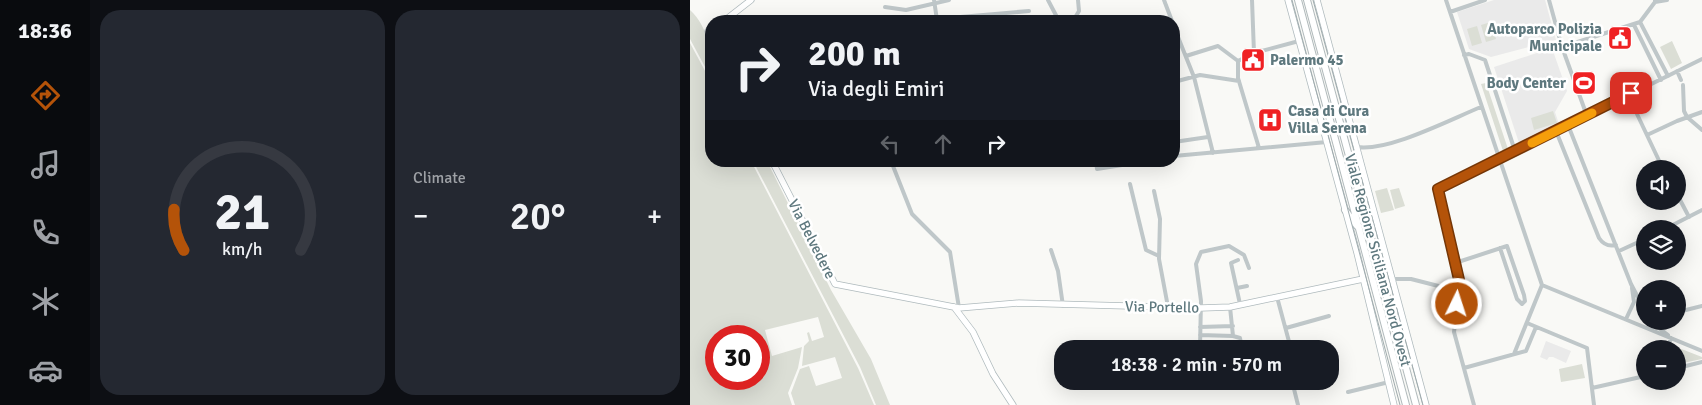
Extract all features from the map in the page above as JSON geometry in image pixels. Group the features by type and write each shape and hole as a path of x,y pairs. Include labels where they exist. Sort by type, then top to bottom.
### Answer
{"main road":[{"name":"Viale Regione Siciliana Nord Ovest","path":"1298,0 1406,405"},
{"name":"Viale Regione Siciliana Nord Ovest","path":"1307,0 1416,405"},
{"path":"1345,210 1359,229"},
{"path":"1401,316 1401,347"}],"street":[{"path":"732,15 751,0"},
{"path":"885,7 906,10 949,0"},
{"path":"1048,0 1056,15"},
{"path":"1077,15 1079,11 1078,0"},
{"path":"1164,0 1170,15"},
{"path":"1252,0 1254,53"},
{"path":"1288,0 1345,210 1394,405"},
{"name":"Viale Regione Siciliana Nord Ovest","path":"1317,0 1426,405"},
{"path":"1446,0 1542,285 1514,354"},
{"path":"1450,12 1485,0"},
{"path":"1549,0 1562,47 1587,116"},
{"path":"1562,47 1634,25 1640,22 1655,1 1667,0"},
{"path":"934,2 937,15"},
{"path":"989,15 1029,11"},
{"path":"1640,22 1668,76"},
{"path":"1634,25 1661,80"},
{"path":"1238,60 1254,53 1300,41"},
{"path":"1180,42 1194,77 1213,153"},
{"path":"1186,56 1218,46 1238,60"},
{"path":"1464,55 1469,54 1485,60 1515,152"},
{"path":"1474,405 1454,332 1460,284 1438,189 1702,59"},
{"path":"1238,60 1239,81 1259,148"},
{"path":"1677,71 1681,80"},
{"path":"1180,80 1194,77 1217,76 1239,81"},
{"path":"1684,85 1684,112 1702,130"},
{"path":"1628,95 1659,160"},
{"path":"1357,147 1366,148 1386,144 1481,107"},
{"path":"1647,135 1702,112"},
{"path":"1568,125 1636,293"},
{"path":"1556,131 1599,238 1603,243 1610,246 1616,245"},
{"path":"1180,141 1208,137"},
{"path":"1180,156 1327,142"},
{"name":"Via Belvedere","path":"775,167 835,284 956,308"},
{"path":"893,167 912,214 950,252 956,308 973,332 993,374 1012,405"},
{"path":"1097,167 1097,169 1110,167"},
{"path":"1130,184 1146,250 1159,256"},
{"path":"1154,191 1160,219 1159,256 1168,307"},
{"path":"1685,210 1689,217"},
{"path":"1683,220 1702,210"},
{"path":"1619,251 1636,242"},
{"path":"1200,340 1201,308 1196,264 1201,252 1229,246 1244,255 1249,268"},
{"path":"1455,263 1500,248 1507,246 1526,301 1522,304 1517,299 1500,248"},
{"path":"1051,250 1058,271 1063,306"},
{"path":"1238,260 1231,263 1240,302"},
{"name":"Via Portello","path":"956,308 1019,303 1063,306 1201,308 1230,306 1240,302 1277,297 1363,279"},
{"path":"1392,279 1411,279 1458,291"},
{"path":"1626,319 1634,302 1631,284"},
{"path":"1542,285 1702,351"},
{"path":"1237,288 1247,286"},
{"path":"1277,297 1288,340"},
{"path":"1230,306 1233,336"},
{"path":"1686,310 1702,306"},
{"path":"1286,328 1329,316"},
{"path":"1527,323 1587,348 1594,405"},
{"path":"1200,327 1233,326"},
{"path":"1464,368 1526,351 1536,327"},
{"path":"1661,330 1671,338"},
{"path":"1200,335 1233,336 1240,338 1240,340"},
{"path":"1686,366 1702,362"},
{"path":"1592,388 1636,378"},
{"path":"1348,392 1389,382"},
{"path":"1294,390 1298,405"}],"shaded area":[{"path":"1494,0 1545,0 1556,40 1491,57 1469,49 1457,12"},
{"path":"690,10 697,17 705,33 705,67 690,39"},
{"path":"1491,22 1496,39 1486,42 1481,25"},
{"path":"1477,26 1482,43 1472,46 1467,29"},
{"path":"1672,41 1682,63 1671,69 1660,47"},
{"path":"690,43 705,71 705,167 754,167 858,368 874,405 795,405 791,393 800,369 809,366 816,386 842,378 835,357 802,366 804,346 809,341 807,333 809,332 812,341 824,337 818,317 770,329 770,325 705,325 705,390 770,390 770,349 772,356 802,347 798,368 788,393 792,405 690,405"},
{"path":"1552,48 1567,91 1555,112 1559,124 1519,143 1494,67"},
{"path":"1486,83 1508,149 1503,151 1481,84"},
{"path":"1553,111 1557,123 1534,130 1531,118"},
{"path":"756,167 770,167 831,290 871,359 890,405 876,405 860,367"},
{"path":"1387,188 1394,210 1381,213 1375,191"},
{"path":"1399,188 1405,206 1395,209 1390,190"},
{"path":"1546,341 1571,351 1566,363 1553,357 1549,357 1547,360 1540,357"},
{"path":"1686,351 1702,357 1702,359 1686,362"},
{"path":"1582,364 1585,378 1561,382 1559,369"}],"tram line":[{"path":"1292,0 1400,405"},
{"path":"1313,0 1423,405"}],"slow traffic":[{"path":"1532,143 1592,113"}],"place":[{"name":"Autoparco Polizia Municipale","path":"1620,38"},
{"name":"Palermo 45","path":"1253,60"},
{"name":"Body Center","path":"1584,83"},
{"name":"Casa di Cura Villa Serena","path":"1270,120"}],"route":[{"path":"1457,304 1460,284 1438,189 1631,93"}]}
